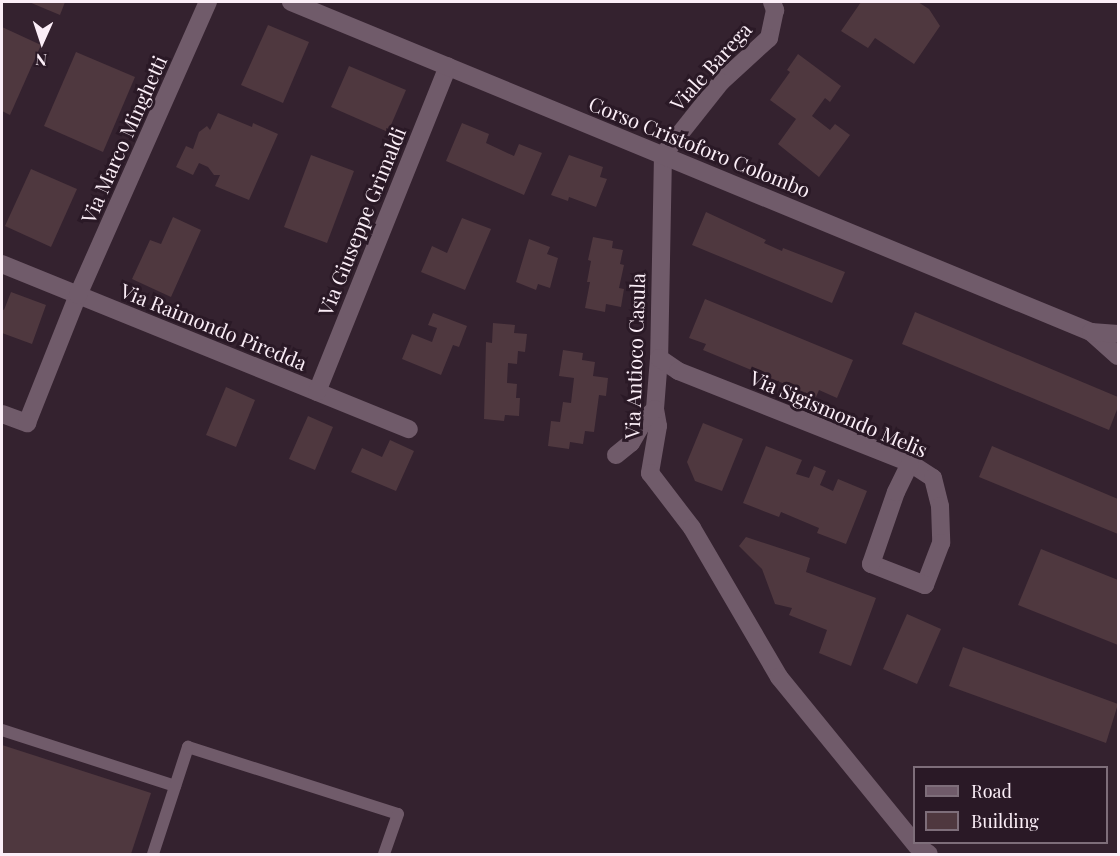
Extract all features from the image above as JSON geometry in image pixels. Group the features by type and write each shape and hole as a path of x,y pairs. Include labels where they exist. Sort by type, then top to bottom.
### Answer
{"street":[{"name":"Via Marco Minghetti","path":"2,414 27,423 78,295 208,2"},
{"name":"Corso Cristoforo Colombo","path":"291,2 1091,332 1119,356"},
{"name":"Viale Barega","path":"663,155 721,82 770,38 775,10 772,2"},
{"name":"Via Giuseppe Grimaldi","path":"317,392 448,66"},
{"name":"Via Antioco Casula","path":"663,155 659,358 655,409 658,426 650,472 692,528 779,677 913,841"},
{"name":"Via Raimondo Piredda","path":"2,264 409,429"},
{"name":"Corso Cristoforo Colombo","path":"1091,332 1119,334"},
{"name":"Via Sigismondo Melis","path":"659,358 678,371 910,464 933,478 940,506 941,543 925,585 871,564 896,492 910,464"},
{"path":"616,455 631,443 645,419 655,409"},
{"name":"Via Antioco Casula","path":"915,844 929,855"}],"lane":[{"path":"2,730 175,786"},
{"path":"153,855 188,747 398,814 384,855"}],"building":[{"path":"29,2 65,2 60,15"},
{"path":"861,2 918,2 929,9 940,26 914,64 875,38 868,48 841,31"},
{"path":"268,25 309,42 283,103 241,85"},
{"path":"2,27 41,45 10,115 2,111"},
{"path":"76,52 135,77 103,152 44,126"},
{"path":"798,54 841,86 830,102 825,98 812,116 830,130 835,124 850,135 819,177 778,144 796,119 770,100 790,72 787,70"},
{"path":"349,66 406,90 388,132 331,107"},
{"path":"218,113 252,127 253,123 278,134 249,200 215,186 220,175 214,175 208,167 199,163 193,175 176,167 186,146 193,149 199,132 207,126 210,130"},
{"path":"462,123 489,134 486,143 514,156 519,144 542,153 524,195 446,161"},
{"path":"311,155 354,171 327,243 284,227"},
{"path":"569,155 603,167 600,177 607,179 596,207 569,197 568,201 551,195"},
{"path":"31,169 77,189 51,247 5,226"},
{"path":"706,212 766,240 764,243 782,251 783,248 845,272 832,303 692,245"},
{"path":"173,217 201,230 171,297 132,279 150,240 161,244"},
{"path":"462,218 491,229 465,290 421,272 432,246 447,253"},
{"path":"593,237 613,241 612,248 623,250 620,264 624,265 619,288 624,289 621,307 606,304 605,312 585,308 590,282 587,282 591,261 588,260"},
{"path":"529,239 550,247 547,254 558,258 550,288 538,284 536,290 516,282"},
{"path":"11,292 46,305 32,344 2,333 2,309 4,310"},
{"path":"705,299 853,360 837,398 819,390 816,397 703,350 706,344 689,338"},
{"path":"915,312 1118,397 1118,407 1109,430 902,344"},
{"path":"433,313 467,326 459,347 453,345 441,375 402,359 412,334 432,342 437,328 428,325"},
{"path":"493,323 515,325 514,333 527,334 525,352 518,351 517,364 508,363 507,383 517,384 516,398 520,398 519,416 505,415 504,421 484,419 486,342 492,343"},
{"path":"563,350 583,353 582,360 595,362 593,376 608,378 606,396 599,395 594,432 585,431 583,444 570,442 569,449 548,446 551,421 560,422 563,402 571,403 574,378 559,376"},
{"path":"226,387 255,400 236,447 206,435"},
{"path":"308,416 333,427 315,470 289,459"},
{"path":"703,423 743,439 722,491 695,481 687,462"},
{"path":"390,440 414,451 396,491 351,472 362,448 382,457"},
{"path":"766,446 802,460 796,474 809,478 814,466 826,471 820,485 833,491 838,479 867,491 846,544 817,533 819,528 781,512 779,517 743,503"},
{"path":"992,446 1118,499 1118,534 979,477"},
{"path":"746,537 810,558 806,572 876,598 851,666 819,653 827,630 789,615 792,608 775,604 762,569 739,546"},
{"path":"1041,549 1118,580 1118,645 1018,605"},
{"path":"907,614 941,629 917,684 883,669"},
{"path":"963,647 1118,704 1106,743 949,686"},
{"path":"2,745 151,793 131,854 2,854"}]}
